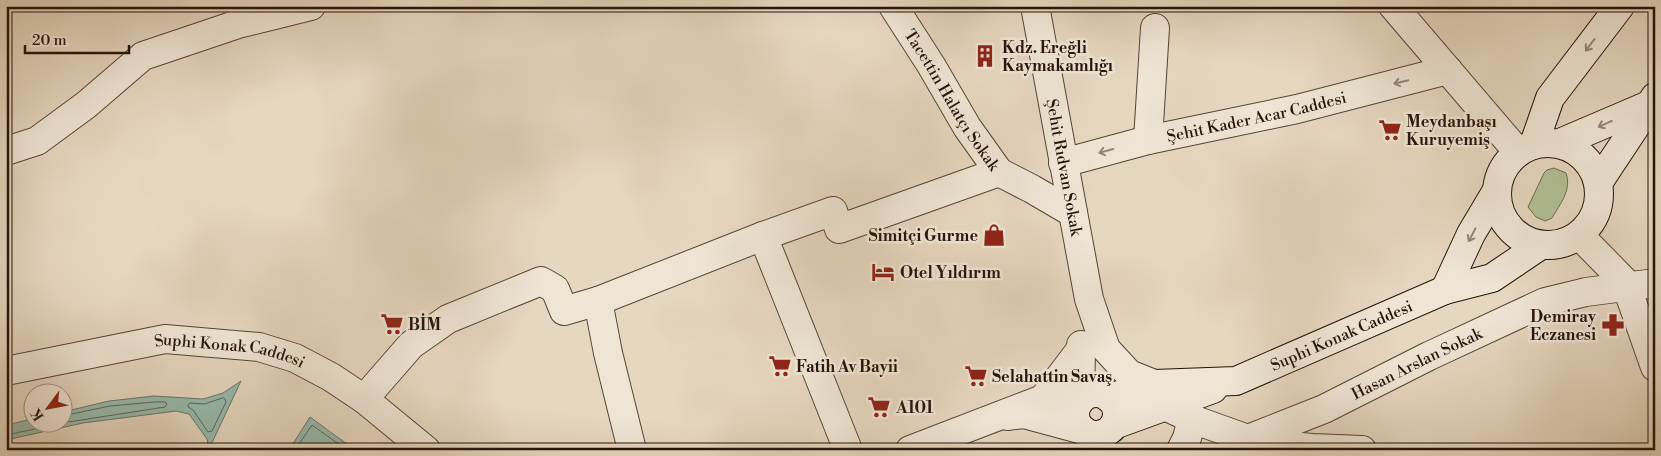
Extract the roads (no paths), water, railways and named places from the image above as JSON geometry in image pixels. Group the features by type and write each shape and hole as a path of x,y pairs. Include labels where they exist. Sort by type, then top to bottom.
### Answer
{"street":[{"path":"6,151 37,141 86,105 143,56 238,24 311,6"},
{"name":"Tacettin Halatçı Sokak","path":"894,6 931,64 967,127 998,172 1073,213"},
{"name":"Şehit Rıdvan Sokak","path":"1035,6 1089,299 1094,349 1108,398"},
{"path":"1393,6 1448,70 1537,146 1573,149 1584,158 1593,170 1598,183 1599,198 1596,212 1589,225 1579,235 1567,242 1541,245 1526,241 1504,221 1498,208 1496,192"},
{"path":"1537,146 1550,98 1620,6"},
{"path":"1148,140 1154,28"},
{"name":"Şehit Kader Acar Caddesi","path":"1064,163 1148,140 1297,109 1448,70"},
{"path":"1445,290 1471,234 1496,192 1500,175 1508,160 1537,146 1652,101"},
{"path":"1598,183 1652,101"},
{"path":"364,399 411,345 448,319 541,280 554,289 564,311 598,301 763,236 833,211 839,228 998,172"},
{"path":"1579,235 1625,282 1655,368"},
{"path":"763,236 848,450"},
{"name":"Suphi Konak Caddesi","path":"910,450 1043,399 1080,401 1085,397 1097,394 1108,398 1160,395 1236,380 1445,290 1492,278 1541,245"},
{"name":"Hasan Arslan Sokak","path":"1244,444 1324,409 1429,356 1545,302 1586,292 1655,283"},
{"path":"598,301 608,353 632,450"},
{"name":"Suphi Konak Caddesi","path":"6,371 165,339 259,347 295,358 331,377 364,399 426,450"},
{"path":"1094,349 1192,419 1244,444 1362,450"},
{"name":"Şehit Rıdvan Sokak","path":"1043,399 1094,349"},
{"name":"Şehit Rıdvan Sokak","path":"1080,401 1094,349"},
{"name":"Suphi Konak Caddesi","path":"999,417 1024,414 1083,430 1089,434 1103,434 1160,395"},
{"path":"1108,398 1114,403 1116,410 1114,426"},
{"path":"1080,401 1075,413 1076,419 1083,430"},
{"path":"1181,450 1187,438 1192,419"}],"water":[{"path":"241,381 209,449 207,439 189,414 176,411 72,425 72,410 109,401 154,396 203,399 223,393"},
{"path":"310,417 355,450 289,450"},
{"path":"22,421 22,434 33,434 6,440 6,425"}],"waterway":[{"path":"1084,450 1119,436"}],"place":[{"name":"Kdz. Ereğli Kaymakamlığı","path":"985,56"},
{"name":"Meydanbaşı Kuruyemiş","path":"1390,130"},
{"name":"Simitçi Gurme","path":"994,235"},
{"name":"Otel Yıldırım","path":"883,272"},
{"name":"BİM","path":"392,324"},
{"name":"Demiray Eczanesi","path":"1613,325"},
{"name":"Fatih Av Bayii","path":"780,366"},
{"name":"Selahattin Savaş","path":"976,376"},
{"name":"A101","path":"879,407"}]}
